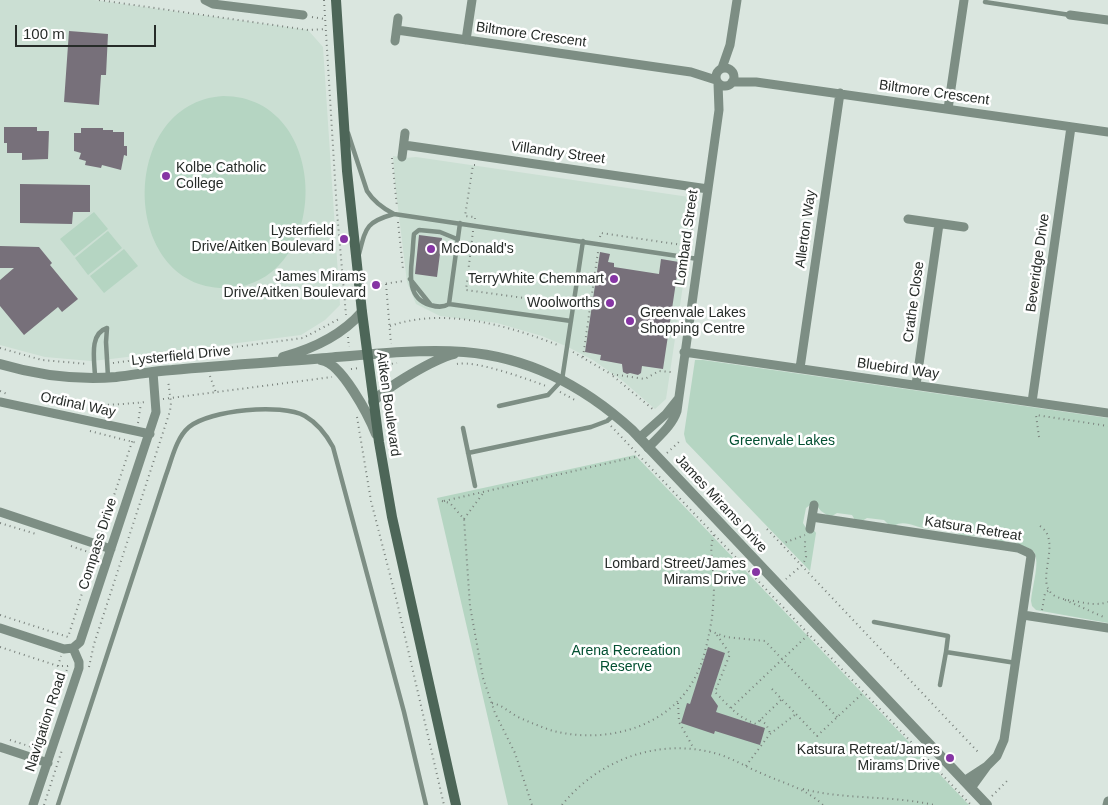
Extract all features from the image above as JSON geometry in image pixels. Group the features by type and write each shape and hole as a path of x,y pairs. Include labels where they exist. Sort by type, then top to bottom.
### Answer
{"main road":[{"name":"Aitken Boulevard","path":"336,0 344,120 362,312 373,402 394,525 456,805"}],"street":[{"path":"205,0 213,4 303,16"},
{"path":"466,40 472,0"},
{"name":"Lombard Street","path":"648,448 674,419 677,411 719,110 737,0"},
{"path":"948,109 964,0 960,0"},
{"path":"1070,15 1108,20"},
{"path":"395,41 398,18"},
{"name":"Biltmore Crescent","path":"396,30 1108,132"},
{"name":"Allerton Way","path":"800,368 840,93"},
{"name":"Beveridge Drive","path":"1032,402 1071,127"},
{"path":"402,156 405,133"},
{"name":"Villandry Street","path":"404,145 708,189"},
{"path":"908,219 964,227"},
{"name":"Crathe Close","path":"916,385 940,224"},
{"path":"255,363 299,352 329,338 347,327 362,312"},
{"name":"James Mirams Drive","path":"367,354 440,351 465,352 508,359 531,366 583,392 610,418 639,438 968,785 988,802"},
{"path":"373,402 387,391 440,358 465,352"},
{"name":"Bluebird Way","path":"684,352 1108,413"},
{"name":"Lysterfield Drive","path":"0,364 24,371 58,376 95,378 208,366 367,354"},
{"path":"315,359 328,361 337,368 355,394 372,424 379,442"},
{"name":"Compass Drive","path":"73,648 80,642 150,434 156,412 153,372"},
{"path":"639,438 661,418 678,398"},
{"name":"Ordinal Way","path":"0,402 150,434"},
{"path":"810,529 814,505"},
{"path":"0,512 111,549"},
{"name":"Katsura Retreat","path":"812,517 1025,550 1031,556 1004,740 997,756 968,785"},
{"path":"1023,615 1108,628"},
{"path":"0,628 64,649 73,648"},
{"name":"Navigation Road","path":"34,805 78,668 79,662 73,648"},
{"path":"0,747 48,763"},
{"path":"1107,805 1108,801"}],"lane":[{"path":"985,2 1070,15"},
{"path":"344,120 367,191 372,199 381,207 394,214 698,259"},
{"path":"357,261 369,225 376,219 394,214"},
{"path":"449,304 460,223"},
{"path":"457,239 440,232 419,230 415,232 410,278 430,305 442,307 449,304 571,321"},
{"path":"499,406 548,395 562,380 583,241"},
{"path":"95,378 95,339 99,332 107,328 108,377"},
{"path":"58,805 178,442 189,427 203,419 227,413 266,408 292,411 304,416 326,434 333,447 402,703 426,805"},
{"path":"468,453 591,426 610,418"},
{"path":"463,428 475,486"},
{"path":"874,622 948,636 940,685"},
{"path":"946,652 1016,663"}],"path":[{"path":"99,0 308,30 326,29"},
{"path":"107,363 303,338 346,316 337,212 324,0"},
{"path":"303,16 337,21"},
{"path":"482,166 473,165 465,216 475,217 466,290 590,308"},
{"path":"583,357 600,233 689,246 697,197 687,196"},
{"path":"376,285 404,282"},
{"path":"386,284 392,354"},
{"path":"390,326 407,320 447,318 490,324 543,339 583,357 611,374 661,418"},
{"path":"0,348 42,360 75,364 95,364"},
{"path":"351,369 401,362"},
{"path":"453,364 462,363 515,375 554,388 575,400"},
{"path":"208,366 216,393"},
{"path":"611,374 644,379 659,370 671,372"},
{"path":"51,403 104,405 216,393 333,377 339,380"},
{"path":"88,671 94,644 170,411 168,378"},
{"path":"0,391 14,396"},
{"path":"355,411 371,501 399,610 444,805"},
{"path":"1039,437 1036,415 1108,426"},
{"path":"610,418 639,456 972,805"},
{"path":"88,431 158,448"},
{"path":"532,805 515,753 492,703 483,678 472,619 464,518 450,503 442,501 639,456"},
{"path":"464,518 484,492"},
{"path":"0,523 44,537"},
{"path":"1040,526 1046,532 1050,545 1046,584 1049,590 1055,596 1070,601 1091,604 1108,602"},
{"path":"767,529 979,752"},
{"path":"781,544 809,534 804,543 806,558 782,582"},
{"path":"492,703 500,705 537,726 566,734 590,736 613,733 640,726 659,717 678,702 695,678 702,660 710,631 714,584 711,546 714,535"},
{"path":"69,546 120,563"},
{"path":"1042,613 1045,593 1049,590"},
{"path":"1070,601 1108,619"},
{"path":"710,631 717,635 762,640 767,643 837,717"},
{"path":"731,708 809,634"},
{"path":"717,635 730,654 715,692 742,719 756,724 782,699"},
{"path":"0,647 58,666"},
{"path":"772,689 817,736 864,692"},
{"path":"678,702 679,722 694,749"},
{"path":"746,766 770,734 796,714"},
{"path":"760,720 766,724 770,734"},
{"path":"8,739 41,750"},
{"path":"44,805 63,748"},
{"path":"562,805 572,792 589,778 617,761 652,750 676,748 716,753 761,774 800,788 831,795 906,800 934,805"},
{"path":"988,802 1007,782"},
{"path":"800,788 823,805"}],"shaded area":[{"name":"Kolbe Catholic College","path":"0,0 94,0 308,30 323,47 340,305 325,320 301,335 111,359 91,361 45,357 0,345"},
{"path":"393,156 416,157 696,198 666,399 655,409 623,381 593,360 542,336 497,323 440,316 416,304 407,282"}],"green space":[{"path":"223,96 259,104 285,125 300,156 306,190 301,225 287,256 262,279 228,288 192,281 167,261 151,231 145,196 149,161 163,130 188,106"},
{"path":"94,212 108,229 74,256 60,239"},
{"path":"108,231 122,248 88,275 75,258"},
{"path":"124,249 138,266 104,293 90,276"},
{"name":"Greenvale Lakes","path":"695,360 1108,418 1108,623 1036,610 1032,606 1031,601 1036,568 1035,555 1031,549 1012,540 999,543 988,536 961,536 957,532 922,528 903,523 894,526 884,520 867,518 862,521 855,520 852,515 837,513 832,516 827,515 817,506 810,505 806,508 803,523 806,528 814,530 816,533 810,571 686,442 684,434"},
{"name":"Arena Recreation Reserve","path":"635,455 969,805 508,805 437,498"}],"building":[{"path":"69,31 108,34 106,75 101,75 99,105 64,102"},
{"path":"4,127 37,127 37,131 49,131 48,159 22,160 22,153 7,153 7,143 4,143"},
{"path":"81,128 103,128 103,130 113,130 113,132 124,132 124,146 127,146 127,156 124,155 121,170 102,165 101,168 85,165 86,161 79,159 81,153 74,151 74,133 81,133"},
{"path":"20,184 90,185 90,212 73,212 72,224 20,223"},
{"path":"419,235 442,238 437,277 415,274"},
{"path":"0,246 39,247 52,263 50,265 78,299 62,312 58,307 24,335 0,306 0,280 14,268 0,268"},
{"name":"Greenvale Lakes Shopping Centre","path":"600,252 610,254 608,262 614,263 614,267 659,274 661,259 679,262 663,369 642,366 641,373 638,375 627,374 623,372 622,364 600,360 601,355 585,352"},
{"path":"708,647 725,653 711,696 718,706 716,712 765,728 760,745 715,731 714,734 681,723 687,703 690,704"}],"place":[{"name":"Kolbe Catholic College","path":"166,176"},
{"name":"Lysterfield Drive/Aitken Boulevard","path":"344,239"},
{"name":"McDonald's","path":"431,249"},
{"name":"TerryWhite Chemmart","path":"614,279"},
{"name":"James Mirams Drive/Aitken Boulevard","path":"376,285"},
{"name":"Woolworths","path":"610,303"},
{"name":"Greenvale Lakes Shopping Centre","path":"630,321"},
{"name":"Lombard Street/James Mirams Drive","path":"756,572"},
{"name":"Katsura Retreat/James Mirams Drive","path":"950,758"}]}
